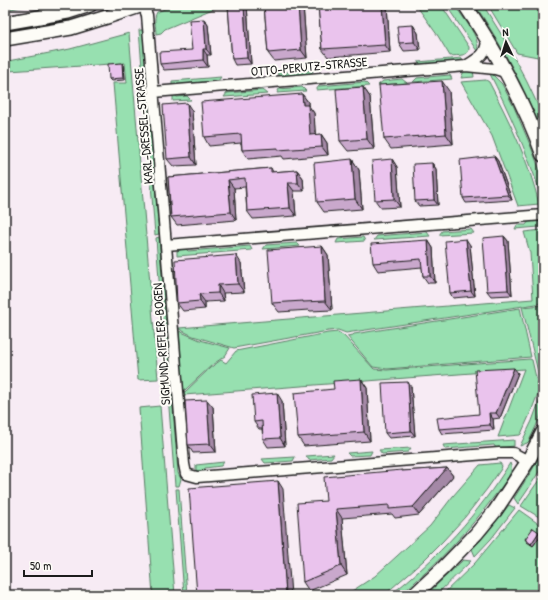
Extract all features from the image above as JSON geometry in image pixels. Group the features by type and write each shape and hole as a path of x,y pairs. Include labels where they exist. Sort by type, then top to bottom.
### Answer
{"main road":[{"path":"5,23 68,12 90,5"},
{"path":"5,39 70,28 143,5"},
{"path":"465,5 505,72 528,118 543,155"},
{"path":"414,595 476,534 504,498 528,461 543,432"}],"street":[{"name":"KARL-DRESSEL-STRASSE","path":"143,5 147,15 166,245"},
{"path":"466,66 483,54 486,48 487,40"},
{"name":"OTTO-PERUTZ-STRASSE","path":"154,92 466,66 495,69 505,72"},
{"path":"166,245 543,215"},
{"name":"SIGMUND-RIEFLER-BOGEN","path":"166,245 186,474 197,477 499,453 513,453 528,461"}],"green space":[{"path":"5,5 33,5 5,10"},
{"path":"175,5 222,5 156,34 155,20 157,12"},
{"path":"416,5 441,5 469,47 468,52 463,55 450,56"},
{"path":"446,5 454,5 474,33 478,45 477,51"},
{"path":"475,5 483,5 503,37 527,82 543,116 543,133 512,67"},
{"path":"488,5 543,5 543,58 517,53"},
{"path":"139,30 143,30 149,103 145,104"},
{"path":"129,33 158,379 138,380 113,83 127,83 125,63 9,71 8,61 70,49"},
{"path":"462,58 462,61 456,62 420,65 418,62"},
{"path":"314,70 310,74 280,76 276,73"},
{"path":"473,70 474,77 461,78 464,71"},
{"path":"489,72 502,84 514,107 539,168 543,182 543,191 540,192 517,131"},
{"path":"450,75 452,79 413,82 417,78"},
{"path":"221,77 218,81 172,85 172,81"},
{"path":"402,79 407,83 378,85 383,81"},
{"path":"486,80 489,82 518,141 530,172 539,204 518,206 492,136 461,82"},
{"path":"365,82 369,86 316,90 319,86"},
{"path":"302,87 306,91 277,93 279,89"},
{"path":"263,90 268,94 224,97 227,93"},
{"path":"173,94 177,97 187,96 191,100 173,101"},
{"path":"145,107 149,107 159,234 155,235"},
{"path":"539,220 539,227 515,229 517,225 526,225 529,221"},
{"path":"471,229 474,233 439,235 442,231"},
{"path":"543,230 543,303 346,333 338,330 328,331 234,348 193,336 179,329 533,299 530,253 524,232"},
{"path":"427,232 430,236 374,240 377,236"},
{"path":"159,237 171,390 167,390 156,238"},
{"path":"363,237 365,241 336,243 338,239"},
{"path":"297,243 300,246 263,249 266,245"},
{"path":"250,246 252,250 177,256 177,251 185,248 188,251"},
{"path":"543,305 543,376 541,384 522,307"},
{"path":"520,308 531,357 387,369 373,367 347,336 354,334"},
{"path":"179,331 200,340 230,348 225,356 212,365 185,390 183,389"},
{"path":"338,332 344,336 374,369 387,370 532,360 539,391 521,434 498,437 524,369 184,395 184,392 210,368 221,360 226,363 236,351"},
{"path":"543,391 543,410 538,422 529,441 520,446 532,421"},
{"path":"168,395 172,395 178,473 181,479 179,486 175,486"},
{"path":"160,406 175,595 153,595 139,408"},
{"path":"514,440 514,446 496,448 494,445 445,449 443,445"},
{"path":"411,448 408,452 382,454 379,450"},
{"path":"543,450 543,465 518,504 514,498"},
{"path":"372,451 370,455 350,456 347,453"},
{"path":"334,454 331,458 309,460 306,456"},
{"path":"295,457 293,461 265,463 262,459"},
{"path":"224,462 221,466 205,468 203,472 196,471 196,465"},
{"path":"500,463 502,466 501,469 465,517 423,561 384,595 346,595 375,576 430,526 453,496 480,465"},
{"path":"510,463 510,474 463,535 439,560 400,595 390,595 424,566 456,534 485,500"},
{"path":"543,474 543,511 539,517 521,506"},
{"path":"176,489 179,489 187,595 184,595"},
{"path":"509,505 515,508 491,539 475,556 472,549"},
{"path":"519,510 543,527 543,595 442,595 475,563"},
{"path":"463,560 471,561 436,595 426,595"}],"building":[{"path":"228,5 244,5 247,58 232,59"},
{"path":"264,5 298,5 301,50 268,53"},
{"path":"318,5 382,5 385,45 322,49"},
{"path":"204,19 206,49 203,49 203,60 160,64 159,52 192,50 189,20"},
{"path":"413,25 414,42 399,43 397,26"},
{"path":"122,63 123,78 109,79 108,64"},
{"path":"442,81 446,134 384,139 379,85"},
{"path":"363,87 367,139 340,141 336,89"},
{"path":"302,94 303,105 308,105 310,135 321,134 322,147 278,150 278,148 242,150 241,134 204,137 201,102"},
{"path":"187,103 191,157 167,159 163,105"},
{"path":"494,156 508,195 463,198 460,160"},
{"path":"352,159 355,199 317,202 314,163"},
{"path":"392,159 394,199 375,200 372,161"},
{"path":"432,163 434,200 415,201 413,164"},
{"path":"271,168 271,172 297,170 298,183 288,183 290,208 247,211 245,178 228,180 231,212 171,217 168,177"},
{"path":"504,236 508,290 487,291 483,238"},
{"path":"466,239 471,291 450,293 445,241"},
{"path":"428,240 430,276 423,276 421,259 373,263 371,244"},
{"path":"322,246 325,301 272,303 268,250"},
{"path":"236,255 238,284 218,285 218,293 199,294 200,301 177,303 175,260"},
{"path":"514,368 496,413 489,413 490,425 439,429 437,418 479,414 475,370"},
{"path":"361,379 364,432 298,437 294,393 334,389 333,381"},
{"path":"408,382 411,431 385,433 382,383"},
{"path":"277,393 280,438 263,439 262,421 254,422 252,395"},
{"path":"207,400 210,444 188,445 185,401"},
{"path":"447,468 413,507 389,509 389,505 336,509 341,566 303,582 297,503 326,501 324,477 402,470"},
{"path":"278,481 286,595 197,595 189,488"},
{"path":"533,528 539,532 531,544 525,539"}]}
